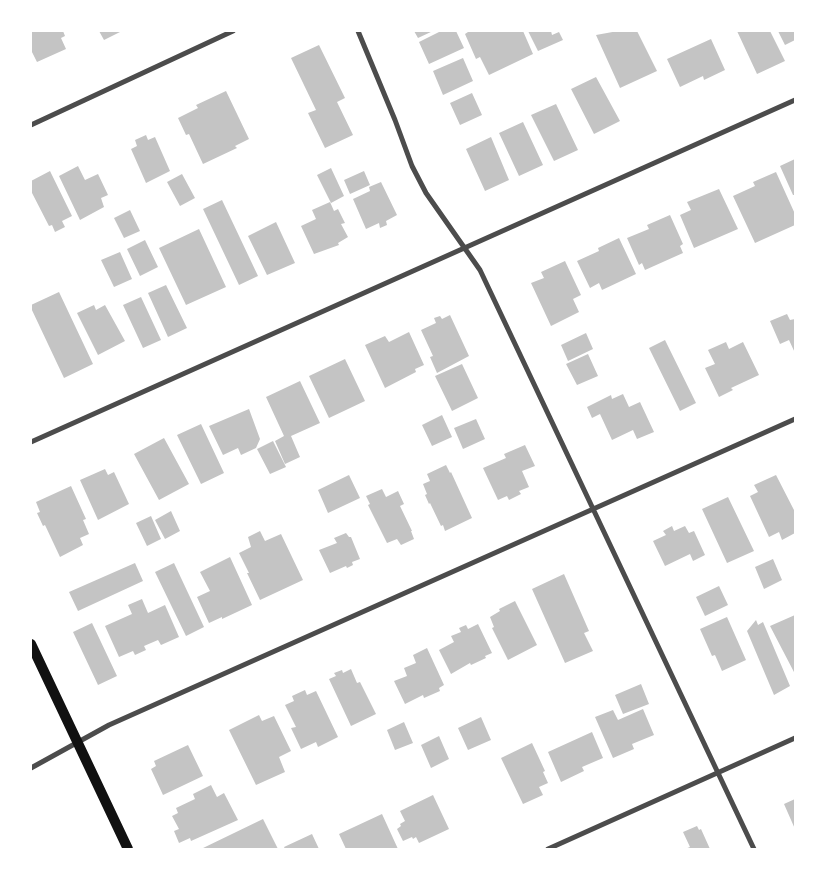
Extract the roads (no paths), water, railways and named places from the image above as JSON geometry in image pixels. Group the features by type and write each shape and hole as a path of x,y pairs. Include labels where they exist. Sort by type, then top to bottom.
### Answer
{"main road":[{"path":"31,644 128,849"}],"street":[{"path":"31,125 233,31"},
{"path":"358,31 412,166 426,193 480,270 754,849"},
{"path":"31,442 795,100"},
{"path":"31,768 109,725 795,419"},
{"path":"548,849 795,738"}]}
